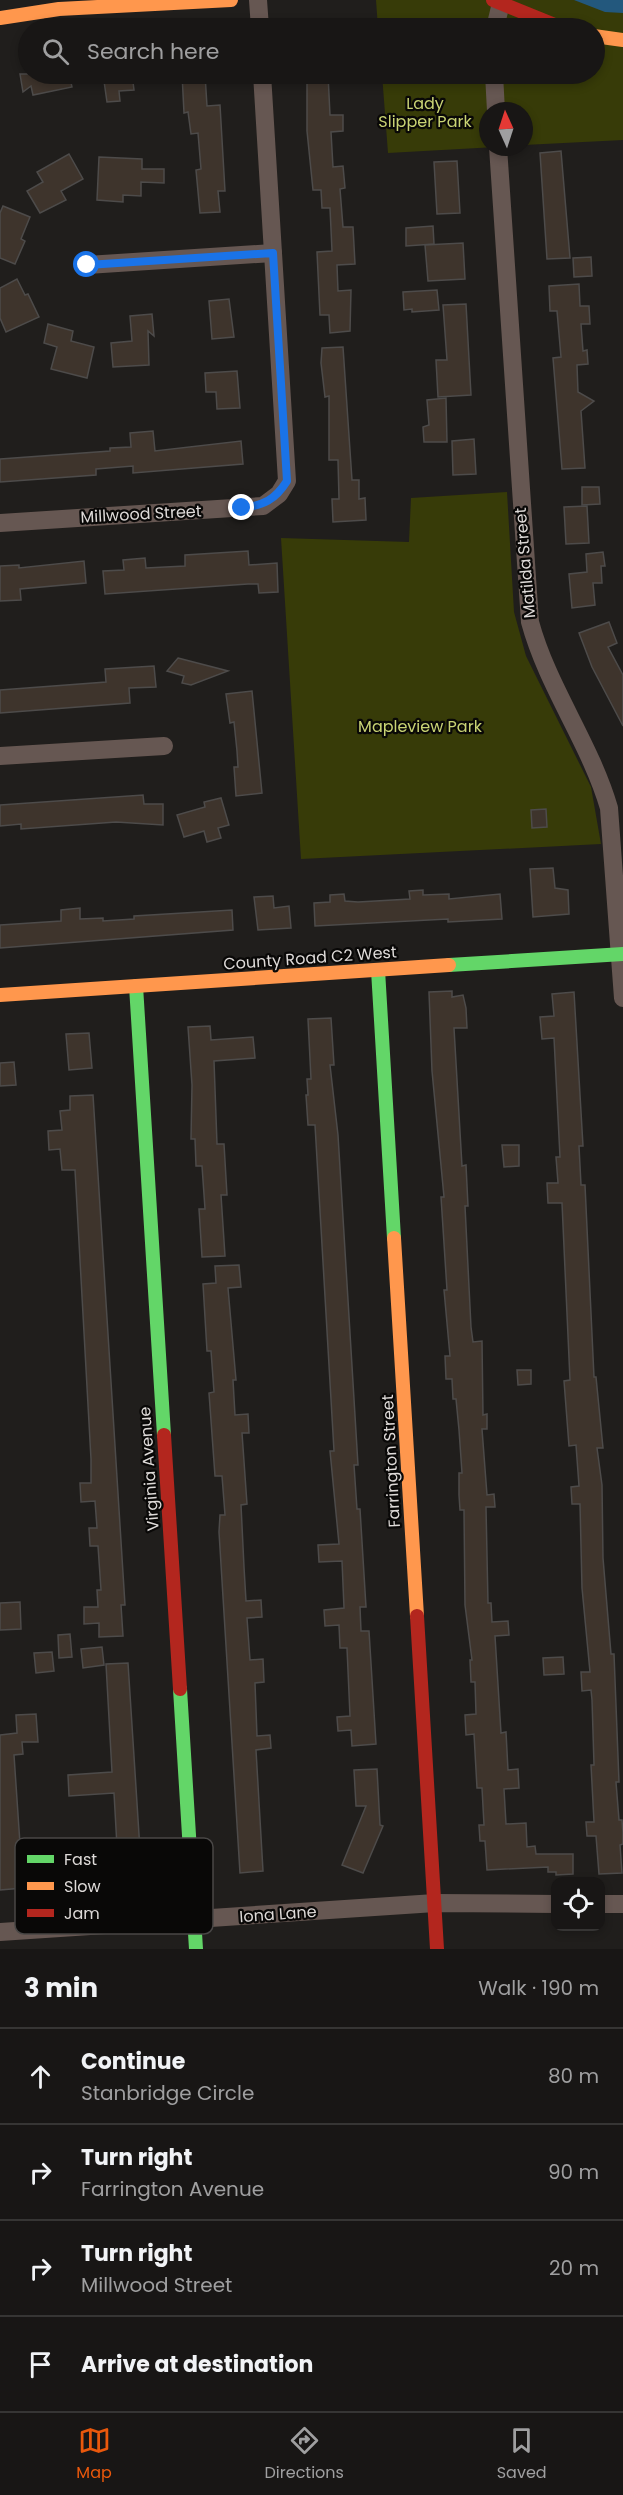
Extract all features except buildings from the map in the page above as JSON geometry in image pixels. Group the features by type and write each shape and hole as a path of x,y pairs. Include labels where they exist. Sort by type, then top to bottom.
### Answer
{"street":[{"path":"0,18 95,3 231,0"},
{"path":"258,0 259,18"},
{"path":"496,18 497,1 538,18"},
{"path":"605,38 623,40"},
{"path":"87,265 273,253 263,84"},
{"path":"495,84 496,102"},
{"name":"Matilda Street","path":"499,156 530,622 537,650 590,755 609,808 622,954 623,998"},
{"name":"Millwood Street","path":"0,523 263,506 279,494 287,481 273,253"},
{"path":"0,756 164,746"},
{"name":"County Road C2 West","path":"0,995 622,954"},
{"name":"Farrington Street","path":"378,970 437,1949"},
{"name":"Virginia Avenue","path":"136,986 189,1838"},
{"name":"Iona Lane","path":"213,1918 435,1903 551,1904"},
{"path":"605,1904 623,1904"},
{"name":"Iona Lane","path":"0,1932 15,1931"},
{"name":"Virginia Avenue","path":"195,1934 196,1949"}],"green space":[{"name":"Lady Slipper Park","path":"376,0 623,0 623,140 533,145 533,102 479,102 479,148 388,153 383,84 605,84 605,18 377,18"},
{"name":"Mapleview Park","path":"507,492 514,612 526,656 591,787 601,844 301,859 281,538 409,542 411,498"}],"water":[{"path":"574,0 623,0 623,13 605,12"}],"traffic: fast":[{"path":"449,965 623,954"},
{"path":"378,970 394,1238"},
{"path":"136,986 164,1435"},
{"path":"180,1689 189,1838"},
{"path":"195,1934 196,1949"}],"traffic: slow":[{"path":"0,18 59,9 231,0"},
{"path":"605,38 623,40"},
{"path":"0,995 449,965"},
{"path":"394,1238 417,1616"}],"traffic: jam":[{"path":"493,0 537,18"},
{"path":"164,1435 180,1689"},
{"path":"417,1616 437,1949"}],"route":[{"path":"87,265 273,253 287,481 279,494 263,506 242,508"}]}
